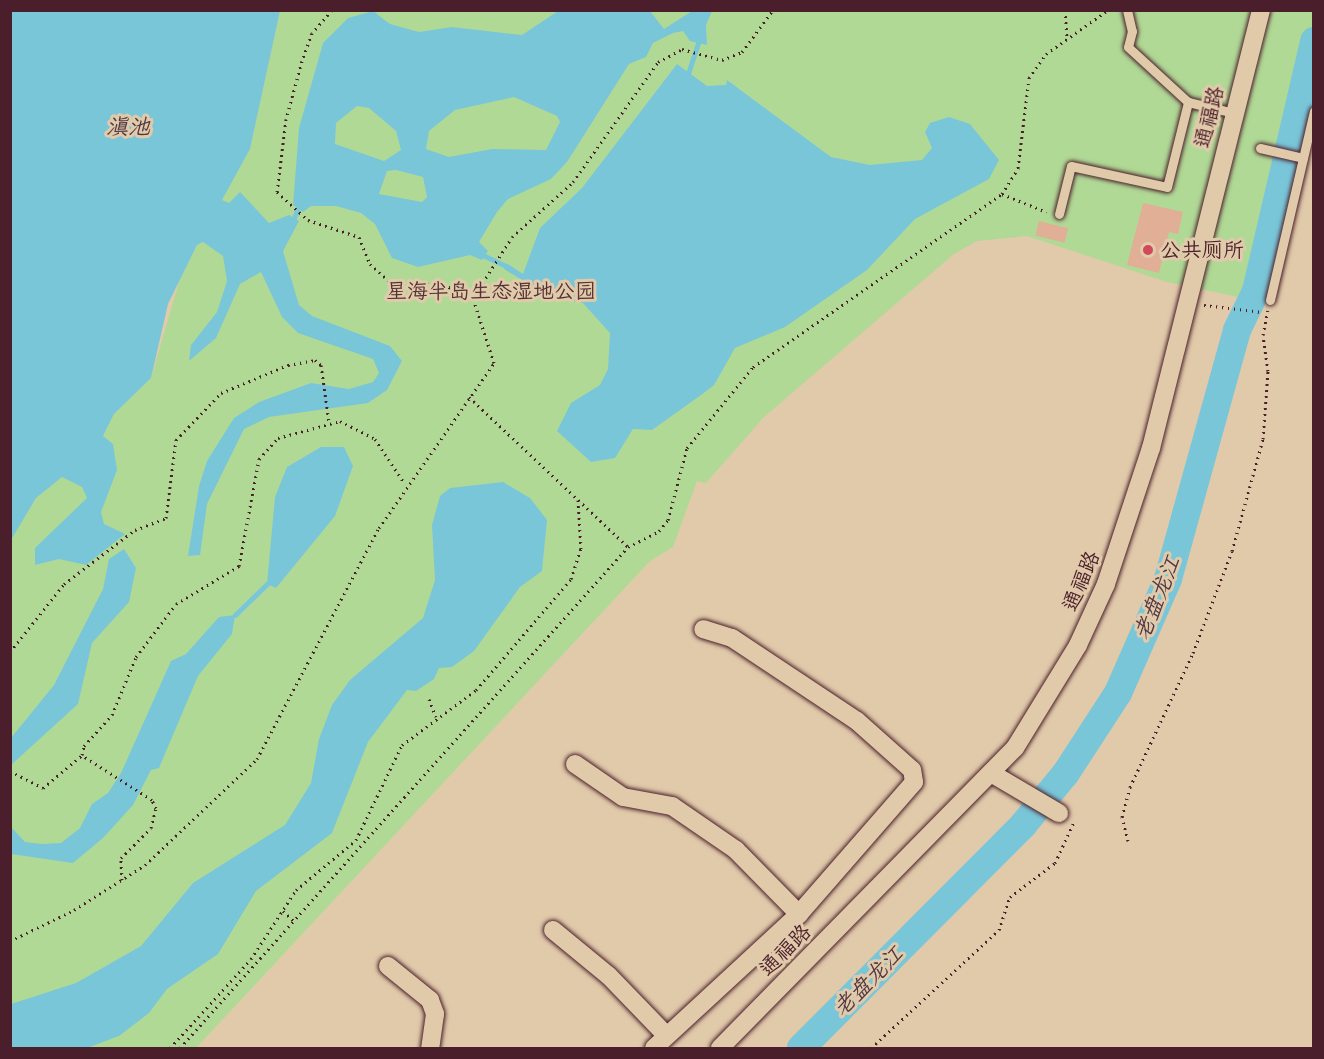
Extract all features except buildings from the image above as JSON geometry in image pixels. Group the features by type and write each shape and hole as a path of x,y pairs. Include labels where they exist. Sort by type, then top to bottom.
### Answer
{"street":[{"name":"通福路","path":"720,1048 991,773 1048,695 1106,584 1148,458 1261,10"},
{"path":"553,930 609,976 660,1042 799,914 906,795 914,782 912,770 857,721 732,638 704,629"},
{"path":"574,764 623,797 672,806 736,850 799,914"},
{"path":"991,773 1023,794 1067,816"},
{"path":"388,966 430,1000 435,1014 429,1048"}],"lane":[{"path":"1127,10 1132,31 1128,48 1188,102 1234,113"},
{"path":"1059,214 1071,166 1167,187 1188,102"},
{"path":"1270,300 1314,111"},
{"path":"1260,148 1303,158"}],"path":[{"path":"332,10 312,33 286,119 276,185 288,206 303,216 359,237 370,264 391,283 437,284 476,294"},
{"path":"10,941 122,880 184,833 257,759 321,629 405,484 494,363 476,294 502,251 534,214 573,182 658,62 682,49 722,60 742,52 773,10"},
{"path":"1065,10 1067,39"},
{"path":"180,1048 350,861 628,547 668,520 687,448 753,367 1002,194 1018,168 1029,78 1046,54 1108,10"},
{"path":"1002,194 1059,214"},
{"path":"1128,841 1122,818 1130,787 1193,653 1233,551 1263,439 1270,300"},
{"path":"1188,303 1268,312"},
{"path":"10,652 64,584 85,571 135,530 166,518 176,440 221,393 288,364 315,360 321,364 329,422"},
{"path":"469,397 628,547"},
{"path":"10,771 25,783 43,788 82,755 87,739 120,703 136,657 176,604 225,577 239,566 259,459 279,438 329,422 340,421 375,439 405,484"},
{"path":"170,1048 251,959 307,879 344,855 402,745 476,690 571,579 581,549 578,500"},
{"path":"429,699 437,717"},
{"path":"82,755 99,769 152,800 156,808 151,828 121,858 117,870 122,880"},
{"path":"871,1048 999,930 1010,897 1054,863 1067,816"},
{"path":"344,855 350,861"},
{"path":"283,911 294,921"}],"green space":[{"name":"星海半岛生态湿地公园","path":"280,11 1313,11 1313,41 1252,300 1167,282 1027,236 977,241 954,254 764,417 706,483 697,481 673,547 650,561 196,1048 11,1048 10,540 36,498 103,436 114,414 151,378 181,275 250,148"}],"water":[{"name":"滇池","path":"11,10 280,11 250,149 222,200 229,203 240,192 269,223 289,215 299,221 283,251 299,305 312,316 390,346 402,361 387,390 368,403 269,417 244,429 207,504 200,555 188,556 199,486 207,461 234,418 259,402 311,383 349,389 373,382 379,373 373,359 298,333 282,317 261,272 240,284 216,338 189,361 191,345 217,312 227,281 223,256 203,242 197,245 168,304 151,378 114,414 103,436 113,444 117,470 101,512 104,524 125,534 86,565 59,559 35,565 35,548 87,498 82,487 62,477 36,498 11,540"},
{"path":"373,11 390,24 419,32 452,27 522,35 558,11 650,11 664,29 692,11 712,11 706,25 707,45 690,41 683,31 673,33 653,43 646,57 629,64 567,162 551,179 508,199 497,212 479,242 488,251 482,260 470,255 418,267 392,258 375,224 361,213 336,206 311,206 303,212 293,205 299,128 323,43 348,18","holes":["514,97 557,116 560,122 546,150 492,149 449,157 426,149 429,131 455,110","357,106 369,108 396,131 401,150 384,161 335,144 336,123","396,170 423,177 427,197 422,202 379,194 387,171"]},
{"path":"677,64 707,86 726,85 727,80 831,157 870,165 922,160 932,148 925,132 930,123 949,117 970,124 999,160 989,179 915,219 867,270 785,327 735,348 714,385 701,395 652,430 633,429 615,458 591,462 557,431 571,403 600,385 608,369 610,333 583,303 545,294 504,269 508,264 523,274 540,228 582,188"},
{"path":"321,447 344,447 353,466 335,516 276,588 267,584 275,497 287,467"},
{"path":"503,482 530,498 547,520 542,571 520,587 474,651 452,667 439,668 434,679 416,691 407,690 368,742 332,833 256,891 218,954 167,989 149,1013 119,1036 87,1048 11,1048 11,1004 76,983 141,946 193,883 285,825 311,783 319,739 332,705 350,680 423,618 435,580 432,525 440,496 450,488"},
{"path":"124,549 136,568 129,602 92,643 78,704 11,765 11,738 54,685 103,589 109,559"},
{"path":"235,615 232,634 198,676 159,768 151,770 133,805 103,838 73,863 11,854 11,827 25,842 42,844 61,843 80,828 92,804 108,793 121,773 171,661 186,654 219,617"}],"waterway":[{"name":"老盘龙江","path":"801,1048 1023,825 1066,773 1118,693 1168,579 1237,330 1256,291 1314,41"},
{"path":"688,74 698,43"},
{"path":"294,218 298,208"},
{"path":"485,256 506,266"},
{"path":"235,615 267,584"}],"place":[{"name":"公共厕所","path":"1148,250"}]}
